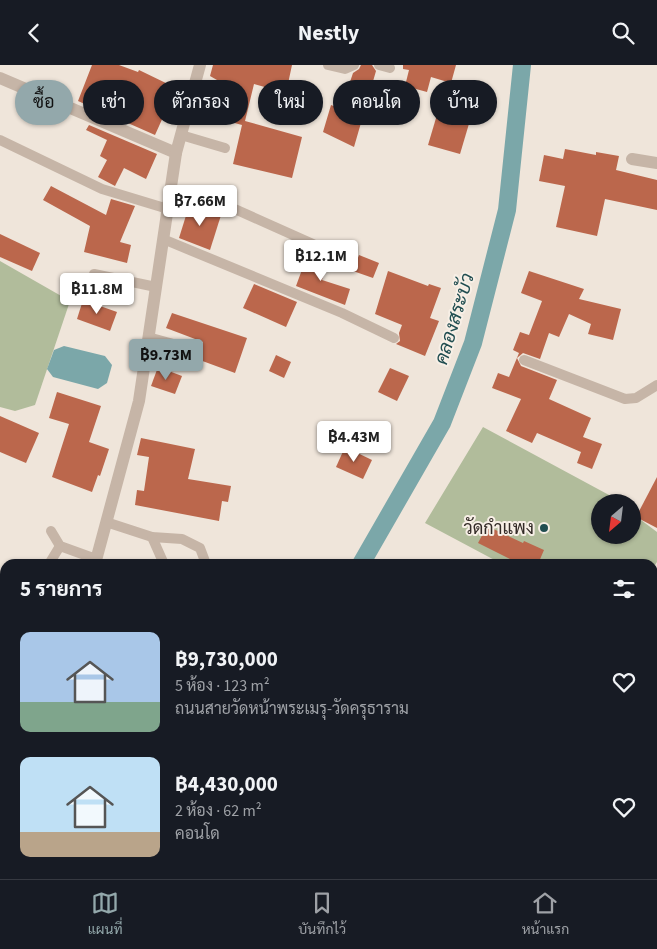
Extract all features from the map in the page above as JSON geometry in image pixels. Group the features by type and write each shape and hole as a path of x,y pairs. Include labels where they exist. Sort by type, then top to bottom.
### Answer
{"street":[{"path":"96,559 139,401 176,153 200,65"},
{"path":"0,78 176,153"},
{"path":"632,159 657,163"}],"lane":[{"path":"328,65 345,69 354,65"},
{"path":"379,65 390,68"},
{"path":"181,135 225,148"},
{"path":"0,140 102,189 169,203 206,201 228,206 313,244"},
{"path":"164,239 342,313 394,338"},
{"path":"94,275 156,287"},
{"path":"148,337 195,350"},
{"path":"524,360 625,399 636,398 657,385"},
{"path":"106,522 152,537 182,539 200,548 204,559"},
{"path":"51,531 60,546 90,559"},
{"path":"152,537 162,559"},
{"path":"51,559 60,546"}],"green space":[{"path":"0,261 70,301 35,405 15,411 0,407"},
{"path":"483,427 607,494 591,494 591,544 641,544 641,520 657,532 657,559 493,559 425,523"}],"water":[{"path":"64,346 105,356 112,365 107,383 98,389 53,377 47,369 54,350"}],"building":[{"path":"92,65 119,65 138,72 139,70 160,80 154,80 154,125 160,125 155,135 132,125 144,125 144,80 86,80"},
{"path":"213,65 292,65 289,80 258,80 258,85 254,84 248,109 248,80 217,80 210,76"},
{"path":"361,65 372,65 376,71 373,80 351,80 353,73"},
{"path":"403,65 456,65 452,80 441,80 431,77 427,92 420,90 420,80 406,80 409,70 403,69"},
{"path":"83,88 83,103 78,101"},
{"path":"331,105 333,106 333,125 360,125 354,147 323,132"},
{"path":"248,122 302,137 292,178 233,164 242,125 248,125"},
{"path":"89,125 157,154 146,179 124,168 115,186 98,177 107,160 100,156 107,140 86,130"},
{"path":"434,125 469,125 460,154 428,145"},
{"path":"565,149 596,155 596,152 619,156 616,170 657,180 657,210 605,199 597,236 556,227 565,186 539,181 544,155 563,159"},
{"path":"51,186 106,215 111,199 135,206 120,242 131,245 127,263 84,252 90,226 43,200"},
{"path":"189,206 222,212 210,250 179,238"},
{"path":"0,234 40,253 32,271 0,257"},
{"path":"359,255 379,263 373,278 353,271"},
{"path":"307,256 328,264 322,280 350,289 345,305 296,286"},
{"path":"388,271 428,286 429,284 441,288 430,318 439,321 425,356 396,344 400,341 399,333 402,325 375,314"},
{"path":"529,271 584,289 579,299 621,309 613,340 588,334 591,324 569,314 559,337 549,333 540,359 523,353 517,358 521,366 557,380 549,399 591,418 583,437 602,444 592,469 577,463 581,452 537,433 532,443 506,431 521,399 492,388 498,373 509,377 519,353 513,350 520,332 529,335 542,301 521,293"},
{"path":"254,284 297,302 286,327 243,308"},
{"path":"83,300 117,312 110,331 77,319"},
{"path":"172,313 247,338 235,373 197,359 203,342 166,328"},
{"path":"276,355 291,362 284,378 269,371"},
{"path":"158,367 182,376 175,394 151,386"},
{"path":"390,368 409,376 397,401 378,392"},
{"path":"57,392 101,406 89,442 109,449 100,476 98,475 92,492 52,477 69,424 49,418"},
{"path":"0,416 39,433 26,463 0,452"},
{"path":"141,438 195,449 188,479 231,486 228,502 222,501 219,521 135,505 137,490 144,491 149,457 137,455"},
{"path":"345,447 372,460 363,479 336,467"},
{"path":"657,477 657,528 641,520 641,507"},
{"path":"487,526 523,543 524,541 544,550 540,559 510,559 478,543"}],"waterway":[{"name":"คลองสระบัว","path":"364,559 442,423 473,343 507,210 522,65"}],"place":[{"name":"วัดกำแพง","path":"544,528"}]}
